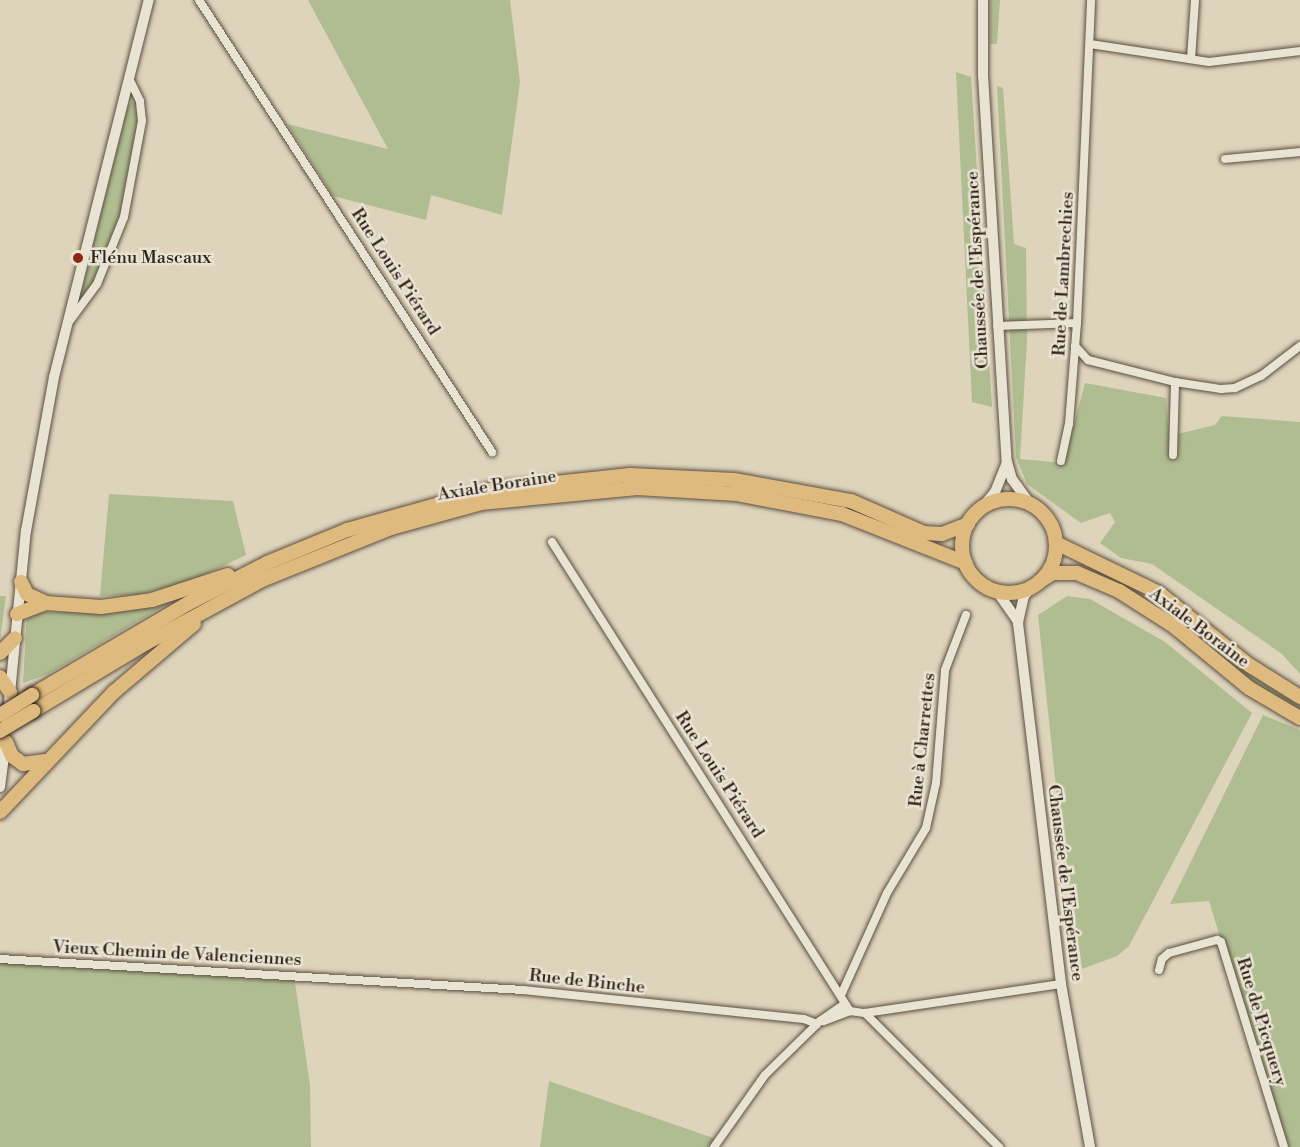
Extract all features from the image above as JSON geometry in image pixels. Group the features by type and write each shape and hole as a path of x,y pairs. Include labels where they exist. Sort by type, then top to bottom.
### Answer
{"highway":[{"name":"Axiale Boraine","path":"0,715 189,603 267,562 347,530 446,500 526,484 630,475 734,480 820,493 850,501 924,533 942,534 968,524"},
{"name":"Axiale Boraine","path":"3,737 33,711 241,590 340,546 441,512 524,497 638,488 737,495 820,509 863,521 908,543 966,563"},
{"path":"1008,499 1030,504 1047,518 1056,543 1052,565 1036,584 1012,592 996,590 978,580 966,563 963,542 968,524 982,508 1008,499"},
{"name":"Axiale Boraine","path":"1056,543 1159,593 1249,665 1300,697"},
{"path":"21,582 27,594 46,603 101,607 152,600 267,562"},
{"name":"Axiale Boraine","path":"1036,584 1053,573 1077,573 1119,591 1167,622 1249,688 1300,718"},
{"path":"0,812 46,759 151,657 241,590"},
{"path":"17,614 46,603"},
{"path":"0,653 15,638"},
{"path":"0,677 10,692"},
{"path":"3,737 12,756 22,764 36,765 46,759"}],"main road":[{"path":"0,787 3,737 10,692 17,614 37,463 65,326 150,0"},
{"name":"Chaussée de l'Espérance","path":"982,0 983,75 1007,462"},
{"path":"1007,462 1012,479 1030,504"},
{"path":"982,508 995,492 1007,462"},
{"path":"1018,622 1023,596 1036,584"},
{"path":"996,590 1018,622"},
{"name":"Chaussée de l'Espérance","path":"1018,622 1061,984 1090,1147"}],"street":[{"name":"Rue Louis Piérard","path":"199,0 273,108 492,452"},
{"name":"Rue de Lambrechies","path":"1061,461 1077,323 1091,0"},
{"path":"1191,59 1195,0"},
{"path":"1090,44 1209,62 1300,51"},
{"path":"65,326 97,284 124,217 142,121 140,101 129,78"},
{"path":"1225,159 1300,152"},
{"path":"997,326 1077,323"},
{"path":"1075,346 1088,360 1175,382 1235,388 1261,376 1300,346"},
{"path":"1173,455 1175,382"},
{"name":"Rue Louis Piérard","path":"552,542 841,995 843,1005"},
{"name":"Rue à Charrettes","path":"841,995 882,903 926,828 936,783 945,670 966,615"},
{"name":"Rue de Picquery","path":"1159,970 1162,959 1169,953 1216,940 1221,942 1284,1147"},
{"name":"Vieux Chemin de Valenciennes","path":"0,958 352,979"},
{"name":"Rue de Binche","path":"352,979 523,990 804,1019 819,1023"},
{"path":"819,1023 850,1011 865,1013 1061,984"},
{"path":"714,1147 765,1075 819,1023 843,1005 850,1011"},
{"path":"865,1013 999,1147"}],"green space":[{"path":"308,0 510,0 520,82 502,215 431,195 426,220 333,196 287,124 388,149"},
{"path":"990,0 1000,0 997,44 990,44"},
{"path":"956,72 971,77 992,407 972,402"},
{"path":"997,86 1003,88 1014,244 1026,248 1027,340 1020,459 1064,463 1085,383 1166,398 1169,436 1215,425 1222,416 1300,422 1300,674 1282,654 1152,564 1121,558 1100,543 1115,522 1110,513 1081,523 1027,484 1016,457"},
{"path":"132,102 138,103 141,111 123,217 98,274 85,297 80,298 127,107"},
{"path":"109,494 233,501 246,555 189,582 137,595 100,596"},
{"path":"1086,566 1160,600 1300,703 1300,712 1244,678 1134,593"},
{"path":"0,596 6,596 0,640"},
{"path":"1067,596 1090,599 1165,642 1252,713 1129,946 1117,956 1082,969 1056,788 1038,615"},
{"path":"172,601 48,674 23,683 27,612 82,612"},
{"path":"1263,715 1300,730 1300,1147 1284,1147 1209,901 1170,904"},
{"path":"0,959 294,976 310,1085 311,1147 0,1147"},
{"path":"549,1081 719,1140 714,1147 540,1147"}],"place":[{"name":"Flénu Mascaux","path":"78,258"}]}
